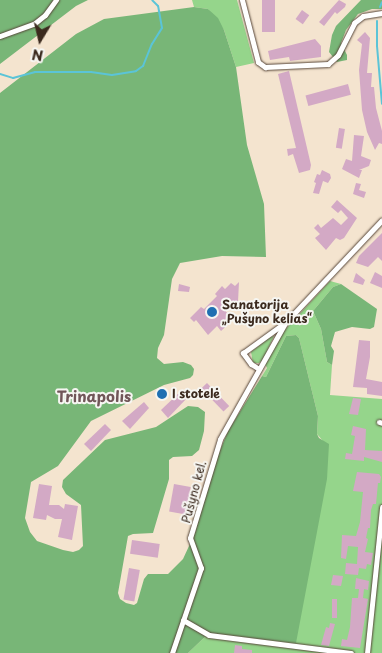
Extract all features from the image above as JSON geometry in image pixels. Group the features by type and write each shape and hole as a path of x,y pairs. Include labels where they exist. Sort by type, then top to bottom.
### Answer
{"street":[{"path":"0,36 35,23 46,15 56,0"},
{"path":"242,0 258,62 265,67 328,64 338,55 354,24 363,16 382,13"},
{"name":"Pušyno kel.","path":"259,370 251,364 244,353 285,323 382,220"},
{"name":"Pušyno kel.","path":"172,653 201,568 190,538 215,451 227,424 285,323"},
{"path":"368,653 382,507"},
{"path":"183,620 209,635 351,653"}],"green space":[{"path":"0,0 88,0 76,6 0,64"},
{"path":"192,0 237,0 254,63 236,67 224,30 208,9 194,7"},
{"path":"361,0 382,0 382,9 372,9 358,14 346,30 341,43 347,55 347,60 337,62 329,52 332,35 336,26"},
{"path":"194,7 208,9 218,18 236,67 247,145 264,204 266,257 222,256 180,263 172,279 164,335 158,348 157,358 164,364 183,362 191,365 194,369 193,375 190,378 164,385 91,421 58,466 31,482 25,518 30,532 37,541 63,550 73,552 79,550 83,546 81,505 66,494 62,487 63,480 105,440 156,427 188,406 198,407 205,412 204,431 199,450 192,456 173,457 169,460 169,479 153,533 128,536 118,593 120,599 126,603 134,605 137,603 144,579 148,574 168,574 183,559 195,533 212,470 228,431 262,376 266,377 286,336 296,335 299,338 318,416 317,434 319,438 329,444 327,479 296,643 209,633 188,653 0,653 0,93 76,34 104,19"},
{"path":"330,281 341,284 333,287 313,311 321,329 327,362 332,365 330,395 382,399 382,653 188,653 209,633 323,441 317,434 318,416 299,338 296,335 286,336 266,377 262,376 267,368 265,364 282,333"},
{"path":"341,284 377,309 374,327 370,329 352,327 335,332 331,346 334,351 332,365 327,362 321,329 313,311 333,287"},
{"path":"274,336 263,360 259,363 253,363 251,352"}],"building":[{"path":"262,0 275,0 275,32 262,32"},
{"path":"339,0 346,4 345,7 337,14 335,12 324,26 319,22"},
{"path":"302,10 309,15 303,24 296,19"},
{"path":"365,32 370,38 367,73 372,73 371,87 374,87 376,108 382,131 382,144 379,143 375,150 367,132 362,110 359,70 362,44 357,40"},
{"path":"315,39 321,46 321,57 290,61 289,57 270,60 268,51"},
{"path":"289,71 311,165 310,170 299,173 293,154 288,156 287,149 296,148 278,74"},
{"path":"348,84 351,95 308,106 305,95"},
{"path":"339,128 345,129 342,149 336,148"},
{"path":"354,135 364,136 361,156 371,160 369,166 359,170 362,170 359,178 342,169 346,159 352,161"},
{"path":"322,170 330,174 331,178 328,183 323,181 319,194 313,193 317,174 320,175"},
{"path":"356,183 361,184 359,190 366,192 364,198 353,194"},
{"path":"337,200 357,218 344,238 340,240 336,238 326,250 315,238 320,234 314,228 318,224 321,228 333,218 341,225 348,218 341,210 338,213 331,207"},
{"path":"382,233 382,261 378,257 368,267 356,263 359,256"},
{"path":"375,272 382,276 382,288 370,283"},
{"path":"356,273 365,280 363,285 353,282"},
{"name":"Sanatorija „Pušyno kelias“","path":"239,282 238,302 230,302 223,308 233,320 221,331 217,326 208,335 196,320 194,322 190,318 201,307 204,309 217,296 215,294 222,286 225,289 231,283 235,286"},
{"path":"179,284 190,287 189,292 178,291"},
{"path":"359,340 370,341 370,357 366,379 382,382 382,396 367,394 367,388 353,387"},
{"path":"207,383 229,406 223,412 201,389"},
{"path":"182,390 188,397 168,418 161,410"},
{"path":"353,398 361,399 358,415 349,414"},
{"path":"144,402 149,408 130,429 122,421"},
{"path":"105,424 111,430 91,451 84,444"},
{"path":"353,426 366,429 365,450 382,451 382,462 364,457 364,461 345,459 346,453 352,454 355,436 351,435"},
{"path":"357,472 379,474 381,477 380,483 378,483 376,504 373,504 371,510 370,528 368,528 366,538 368,539 365,552 373,553 371,565 367,564 366,569 359,568 358,575 345,574 346,563 357,564 358,547 348,546 346,559 341,558 342,535 356,536 360,522 363,492 353,491"},
{"path":"39,484 52,486 49,505 59,505 64,509 65,504 78,506 72,540 58,537 62,519 55,519 47,515 46,520 33,518"},
{"path":"174,484 191,487 186,515 169,512"},
{"path":"132,540 160,544 158,558 130,554"},
{"path":"129,568 140,570 134,601 123,600"},
{"path":"333,575 343,576 341,586 331,585"},
{"path":"356,578 369,581 368,590 364,589 363,598 368,599 360,648 341,646 342,639 347,640 350,627 352,598 358,598 359,589 355,589"},
{"path":"332,599 337,599 337,618 332,618"},
{"path":"330,623 335,624 329,646 321,645 326,627 329,628"},
{"path":"235,645 242,646 242,649 252,650 252,653 234,653"}],"waterway":[{"path":"0,74 13,78 35,72 91,72 112,75 136,71 143,66 152,44 162,28 158,6 152,0"},
{"path":"380,7 382,2"},
{"path":"377,21 377,46 382,104"}],"place":[{"name":"Sanatorija „Pušyno kelias“","path":"212,312"},
{"name":"I stotelė","path":"162,394"}],"district":[{"name":"Trinapolis","path":"94,396"}]}
